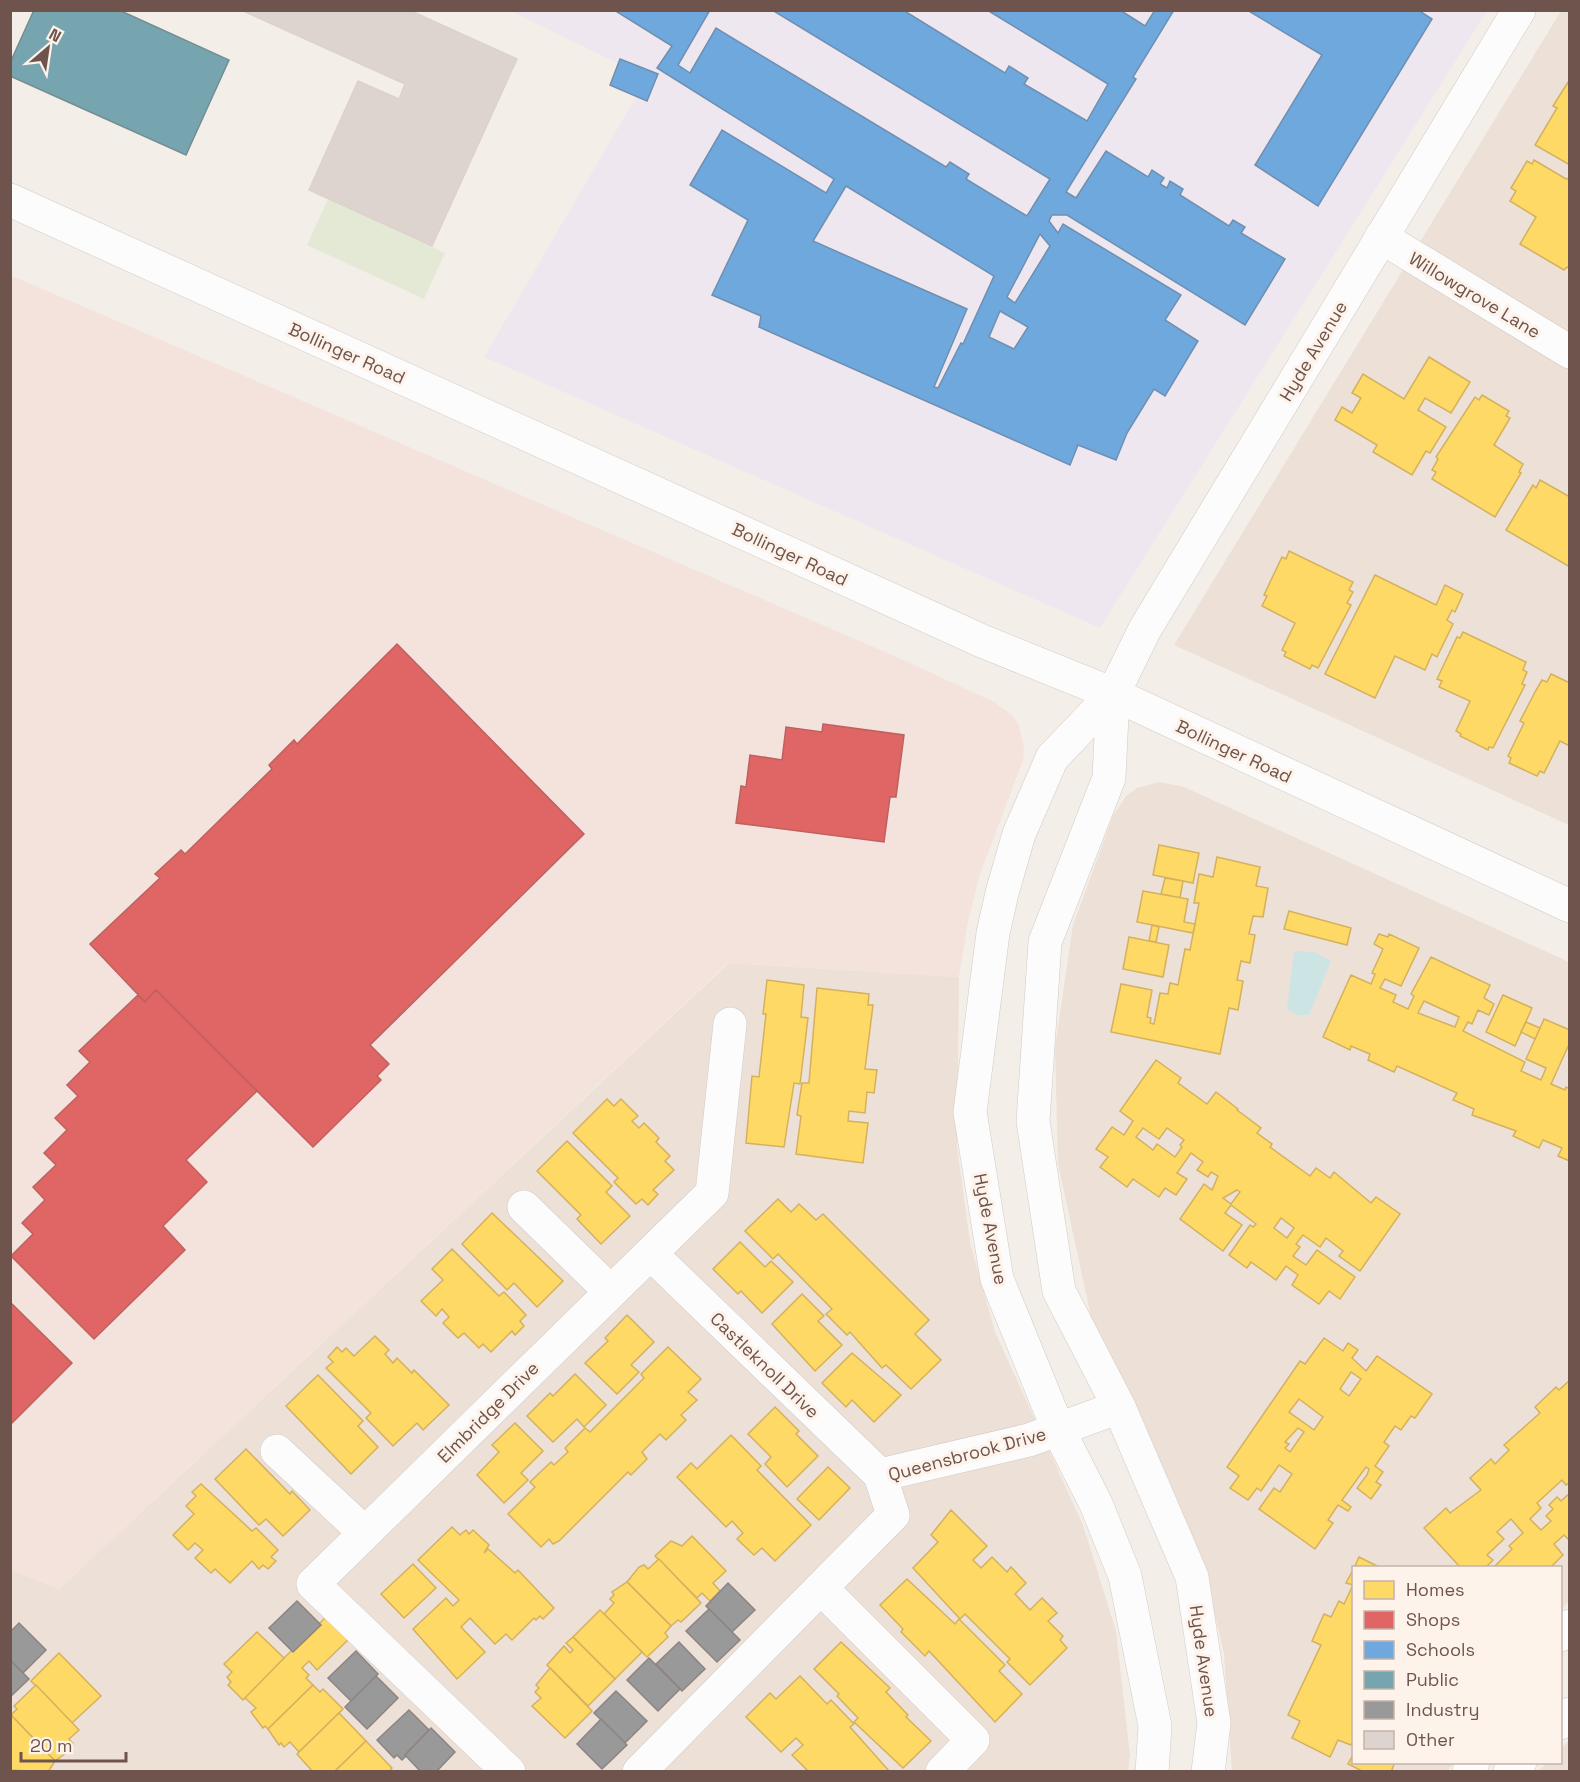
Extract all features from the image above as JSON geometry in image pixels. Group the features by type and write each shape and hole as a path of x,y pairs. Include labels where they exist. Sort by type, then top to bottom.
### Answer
{"street":[{"name":"Hyde Avenue","path":"1152,1772 1155,1726 1125,1576 1096,1504 1058,1429 997,1279 970,1112 993,933 1019,834 1052,758 1113,694 1145,629 1519,10"},
{"name":"Bollinger Road","path":"16,206 982,642 1113,694 1569,906"},
{"name":"Willowgrove Lane","path":"1381,237 1569,352"},
{"name":"Hyde Avenue","path":"1113,694 1109,778 1046,942 1033,1121 1059,1291 1119,1407 1192,1578 1214,1723 1208,1772"},
{"name":"Elmbridge Drive","path":"509,1772 314,1584 712,1193 730,1024"},
{"path":"524,1207 610,1291"},
{"name":"Castleknoll Drive","path":"651,1254 880,1476"},
{"name":"Queensbrook Drive","path":"639,1772 893,1515 880,1476 1029,1440 1119,1407"},
{"path":"277,1451 365,1533"},
{"path":"822,1589 973,1740 942,1772"}],"shaded area":[{"path":"511,11 1487,11 1100,628 484,357 647,78"},
{"path":"1561,11 1569,11 1569,825 1174,645"},
{"path":"10,275 899,658 994,702 1013,716 1019,726 1024,747 1023,760 979,877 968,921 959,977 728,963 59,1589 10,1569"},
{"path":"1159,782 1184,787 1569,962 1569,1601 1562,1609 1562,1566 1352,1566 1352,1764 1452,1764 1448,1771 1232,1771 1224,1654 1202,1558 1092,1321 1058,1164 1055,1047 1073,925 1113,816 1126,796 1137,788"},
{"path":"729,963 959,977 957,1147 970,1242 995,1332 1083,1525 1116,1631 1130,1756 1128,1771 11,1771 10,1569 59,1589"},
{"path":"1569,1740 1569,1771 1538,1771 1546,1764 1562,1764 1562,1748"}],"green space":[{"path":"328,199 445,253 424,299 307,245"}],"water":[{"path":"1294,951 1314,952 1331,961 1309,1015 1297,1015 1287,1009"}],"building: Homes":[{"path":"1570,79 1570,165 1535,145 1557,108 1553,106"},
{"path":"1534,160 1566,179 1570,178 1570,269 1567,267 1564,270 1520,244 1536,217 1510,201 1516,191 1511,188 1527,161 1532,164"},
{"path":"1429,357 1470,382 1451,413 1425,398 1418,410 1446,427 1430,453 1426,451 1412,475 1373,452 1377,445 1335,420 1342,407 1352,413 1361,398 1352,393 1363,374 1404,399"},
{"path":"1482,395 1509,411 1506,416 1510,418 1494,445 1523,464 1519,472 1521,473 1495,517 1432,479 1436,472 1432,470 1438,459 1436,457 1475,397 1479,400"},
{"path":"1540,480 1570,497 1570,567 1506,530 1533,485 1536,488"},
{"path":"1289,551 1353,582 1349,590 1353,592 1347,603 1351,605 1318,668 1312,665 1310,669 1284,656 1286,652 1282,650 1295,623 1262,606 1267,596 1264,595 1282,557 1286,559"},
{"path":"1375,575 1436,605 1445,585 1463,594 1455,612 1452,610 1447,620 1453,624 1437,657 1432,654 1425,670 1395,656 1375,698 1325,674"},
{"path":"1463,632 1526,662 1523,670 1527,672 1522,684 1525,685 1493,748 1489,747 1488,750 1460,736 1461,734 1456,731 1470,701 1439,687 1442,681 1437,679 1457,637 1460,638"},
{"path":"1551,674 1570,683 1570,746 1560,741 1544,773 1540,771 1537,776 1509,763 1511,758 1508,756 1524,723 1520,721 1535,692 1542,680 1547,682"},
{"path":"1159,845 1199,853 1193,883 1153,875"},
{"path":"1217,857 1260,867 1256,886 1268,888 1263,917 1253,916 1249,934 1255,935 1250,963 1241,961 1237,980 1243,981 1238,1010 1229,1008 1220,1054 1111,1032 1121,984 1152,990 1147,1017 1151,1018 1150,1023 1154,1024 1160,993 1168,994 1170,983 1178,985 1185,949 1190,950 1199,903 1194,903 1199,874 1213,877"},
{"path":"1165,878 1183,881 1180,898 1161,894"},
{"path":"1143,891 1188,899 1184,922 1195,924 1193,933 1137,922"},
{"path":"1289,911 1351,928 1347,945 1284,929"},
{"path":"1152,925 1159,927 1156,942 1149,941"},
{"path":"1379,934 1388,937 1389,934 1419,948 1401,986 1385,979 1380,988 1396,995 1393,1002 1408,1009 1414,996 1411,994 1431,957 1490,985 1484,998 1494,1004 1489,1015 1478,1010 1472,1024 1468,1022 1463,1031 1525,1062 1521,1071 1541,1080 1546,1068 1526,1059 1544,1019 1570,1030 1570,1042 1551,1084 1565,1090 1566,1087 1570,1089 1570,1161 1558,1156 1562,1148 1543,1140 1539,1148 1513,1136 1516,1131 1472,1115 1474,1109 1453,1100 1457,1093 1397,1066 1394,1072 1368,1060 1370,1054 1351,1046 1350,1050 1323,1037 1351,975 1371,984 1375,974 1372,973 1383,949 1374,944","holes":["1424,1001 1459,1017 1455,1027 1418,1013"]},
{"path":"1129,937 1169,945 1163,977 1123,969"},
{"path":"767,980 804,985 801,1017 808,1018 800,1084 794,1083 784,1147 746,1143 752,1076 759,1077"},
{"path":"817,988 869,994 868,1005 873,1005 865,1069 877,1070 874,1093 867,1092 865,1113 849,1111 848,1121 868,1123 863,1163 796,1154 801,1116 797,1115 802,1083 809,1083"},
{"path":"1503,995 1532,1008 1515,1046 1486,1032"},
{"path":"1526,1022 1540,1028 1535,1039 1521,1032"},
{"path":"1156,1060 1181,1078 1178,1083 1207,1104 1216,1092 1261,1128 1257,1133 1272,1144 1270,1147 1310,1176 1316,1168 1330,1178 1334,1172 1371,1203 1376,1197 1400,1214 1360,1271 1339,1256 1343,1251 1326,1238 1320,1247 1303,1235 1296,1244 1300,1247 1293,1256 1306,1265 1317,1250 1355,1277 1340,1299 1329,1291 1319,1304 1292,1285 1298,1275 1286,1266 1276,1280 1251,1262 1247,1268 1229,1255 1250,1225 1253,1227 1256,1224 1231,1205 1225,1213 1242,1225 1223,1251 1180,1219 1204,1184 1212,1190 1218,1176 1211,1172 1208,1177 1197,1170 1203,1162 1191,1153 1177,1173 1187,1179 1176,1195 1165,1188 1159,1197 1133,1179 1127,1187 1100,1167 1108,1157 1096,1149 1112,1127 1124,1135 1133,1121 1120,1111","holes":["1143,1128 1159,1139 1167,1128 1184,1140 1180,1145 1182,1147 1175,1157 1157,1144 1153,1150 1136,1137","1237,1190 1240,1192 1231,1204 1223,1198","1281,1218 1294,1228 1287,1238 1274,1228"]},
{"path":"607,1099 614,1106 621,1099 638,1116 632,1121 639,1128 644,1123 659,1138 656,1142 670,1156 665,1161 674,1170 653,1190 658,1194 648,1205 642,1199 636,1204 614,1182 618,1178 573,1133"},
{"path":"567,1141 612,1186 606,1192 630,1216 601,1244 577,1219 581,1215 537,1171"},
{"path":"778,1199 791,1212 799,1204 816,1220 823,1214 929,1320 915,1334 941,1360 911,1389 886,1365 882,1368 850,1332 847,1335 826,1314 832,1309 778,1254 773,1259 745,1231"},
{"path":"492,1213 563,1281 537,1307 514,1283 507,1290 462,1244"},
{"path":"740,1242 765,1267 771,1261 793,1282 762,1313 741,1291 738,1294 713,1269"},
{"path":"452,1249 499,1296 504,1292 526,1315 520,1321 524,1326 515,1335 512,1331 491,1352 483,1344 479,1348 464,1333 458,1338 443,1323 449,1317 442,1309 436,1316 421,1301 443,1280 432,1269"},
{"path":"802,1294 824,1316 818,1321 842,1345 815,1371 772,1324"},
{"path":"627,1315 654,1342 631,1365 639,1372 617,1394 585,1363 608,1341 605,1338"},
{"path":"375,1336 389,1350 385,1354 393,1363 397,1358 412,1373 414,1370 449,1405 423,1430 417,1423 393,1446 366,1418 371,1413 326,1368 333,1362 328,1357 337,1347 342,1352 346,1348 354,1356"},
{"path":"1324,1338 1343,1351 1348,1343 1358,1350 1352,1358 1366,1371 1377,1356 1432,1394 1415,1418 1411,1416 1401,1430 1395,1426 1384,1442 1389,1446 1375,1466 1383,1472 1376,1482 1381,1485 1371,1499 1357,1488 1367,1475 1369,1469 1366,1467 1342,1500 1351,1507 1348,1511 1338,1505 1328,1520 1333,1523 1315,1549 1259,1509 1274,1488 1280,1492 1292,1474 1279,1465 1261,1491 1257,1488 1248,1500 1230,1488 1239,1476 1227,1467 1300,1361 1305,1364","holes":["1351,1372 1361,1379 1349,1396 1340,1389","1299,1399 1323,1417 1314,1430 1289,1412","1298,1428 1304,1432 1290,1452 1285,1448 1289,1444 1285,1442"]},
{"path":"668,1347 701,1379 688,1392 697,1400 681,1415 686,1420 666,1440 660,1434 642,1452 647,1459 631,1475 628,1472 559,1541 553,1544 549,1539 541,1547 508,1514 535,1487 530,1482 551,1462 554,1465 568,1452 565,1448 585,1428 590,1432 644,1378 641,1374"},
{"path":"852,1353 901,1395 874,1422 852,1400 846,1407 822,1383"},
{"path":"575,1374 606,1405 584,1427 577,1419 553,1442 527,1416 550,1393 553,1396"},
{"path":"318,1375 363,1421 358,1426 378,1447 351,1474 286,1406"},
{"path":"1570,1380 1570,1482 1566,1485 1562,1480 1537,1503 1541,1508 1530,1519 1541,1530 1551,1521 1546,1516 1553,1509 1549,1505 1557,1497 1561,1501 1570,1493 1570,1541 1564,1535 1554,1544 1563,1555 1552,1566 1495,1566 1512,1549 1509,1546 1523,1533 1511,1519 1497,1532 1504,1539 1487,1555 1493,1560 1487,1566 1459,1566 1424,1528 1446,1508 1450,1513 1481,1490 1470,1478 1491,1459 1495,1464 1509,1450 1504,1445 1540,1413 1535,1407 1556,1387 1559,1390"},
{"path":"775,1407 799,1431 796,1434 818,1456 787,1487 765,1464 771,1457 748,1434"},
{"path":"515,1423 543,1451 521,1473 528,1480 504,1503 477,1475 499,1452 492,1445"},
{"path":"731,1435 761,1466 757,1470 811,1525 775,1561 762,1548 754,1555 737,1539 743,1533 732,1521 726,1527 677,1477 691,1463 697,1469"},
{"path":"246,1449 290,1494 292,1491 310,1510 283,1536 266,1519 259,1525 215,1479"},
{"path":"828,1467 850,1488 819,1520 797,1499"},
{"path":"201,1484 252,1531 256,1528 278,1550 271,1557 276,1561 268,1569 263,1565 259,1569 252,1561 230,1583 215,1569 211,1573 195,1558 203,1550 195,1543 188,1550 173,1535 194,1514 186,1506 196,1496 192,1492"},
{"path":"951,1510 987,1546 973,1560 981,1568 992,1557 1007,1572 1011,1567 1026,1583 1015,1594 1030,1610 1042,1598 1057,1613 1048,1621 1063,1636 1060,1640 1067,1648 1030,1685 1007,1662 1010,1659 965,1614 960,1619 913,1568 938,1542 931,1535"},
{"path":"452,1527 460,1535 466,1530 469,1534 473,1530 489,1545 484,1553 488,1549 515,1573 518,1570 554,1608 543,1619 540,1616 536,1620 534,1618 512,1640 506,1634 495,1644 470,1618 461,1627 485,1652 457,1679 413,1629 446,1598 453,1606 459,1600 418,1560"},
{"path":"692,1536 726,1571 713,1583 720,1591 710,1601 702,1593 697,1598 655,1556 671,1541 682,1546"},
{"path":"1359,1557 1377,1566 1355,1566"},
{"path":"659,1559 701,1603 681,1622 678,1620 671,1626 627,1582 639,1567 644,1565 648,1569"},
{"path":"413,1564 436,1588 404,1618 381,1594"},
{"path":"1352,1572 1352,1585 1346,1583"},
{"path":"907,1579 955,1624 959,1619 1005,1665 999,1671 1022,1694 995,1722 929,1651 925,1656 901,1632 903,1629 880,1605"},
{"path":"627,1582 671,1626 665,1633 668,1637 647,1657 604,1614 614,1603 610,1599 614,1595 612,1592"},
{"path":"1352,1587 1352,1743 1351,1745 1338,1740 1330,1757 1292,1738 1300,1721 1288,1715 1321,1645 1312,1641 1324,1614 1331,1617 1339,1601 1344,1604"},
{"path":"600,1610 642,1652 615,1679 573,1637"},
{"path":"326,1617 349,1639 317,1670 309,1661 302,1668 309,1675 306,1678 313,1685 268,1729 265,1726 263,1728 251,1712 256,1708 244,1697"},
{"path":"257,1632 284,1658 243,1700 228,1685 231,1682 227,1677 232,1672 224,1664"},
{"path":"573,1637 615,1679 588,1706 547,1665 564,1646 570,1653 573,1650 566,1643"},
{"path":"841,1642 890,1688 886,1692 908,1715 906,1717 931,1741 903,1768 854,1722 858,1718 837,1696 839,1694 814,1669"},
{"path":"59,1653 101,1696 72,1723 31,1681"},
{"path":"550,1668 592,1711 565,1738 532,1706 541,1698 535,1692 539,1688 536,1685"},
{"path":"800,1676 827,1704 831,1700 854,1724 850,1727 890,1772 806,1772 807,1770 792,1755 803,1745 796,1738 781,1752 746,1717 770,1693 776,1699"},
{"path":"36,1685 79,1730 69,1739 73,1744 68,1748 70,1750 55,1761 11,1715 17,1709 14,1706"},
{"path":"313,1685 320,1692 323,1689 343,1709 299,1752 290,1742 284,1747 281,1743 279,1745 268,1729"},
{"path":"339,1713 366,1741 334,1772 313,1772 297,1754"},
{"path":"11,1715 55,1761 48,1772 10,1770"},
{"path":"366,1741 392,1768 389,1772 334,1772"},
{"path":"1352,1757 1352,1764 1394,1764 1391,1772 1364,1772 1348,1764"}],"building: Shops":[{"path":"397,644 584,834 370,1045 389,1064 377,1076 381,1080 313,1147 156,990 145,1002 90,944 160,878 155,874 181,850 185,854 272,769 269,765 294,740 297,744"},
{"path":"823,724 904,735 896,797 890,797 884,842 736,823 741,786 746,787 750,755 782,760 786,727 822,732"},
{"path":"156,990 257,1091 186,1160 207,1182 163,1226 185,1250 94,1339 11,1256 33,1234 22,1223 45,1200 33,1187 56,1165 44,1153 67,1130 55,1118 78,1096 67,1085 90,1062 79,1051 138,995 145,1002"},
{"path":"10,1302 72,1363 10,1425"}],"building: Schools":[{"path":"614,10 710,10 678,65 690,73 716,28 946,167 950,162 969,174 966,179 1027,216 1050,179 772,10 903,10 1005,73 1009,66 1028,78 1024,84 1087,121 1108,84 987,10 1120,10 1145,26 1155,10 1174,10 1133,77 1136,79 1066,192 1076,198 1106,151 1148,177 1152,170 1164,178 1160,184 1167,188 1170,181 1183,189 1180,195 1229,226 1233,220 1245,227 1241,233 1285,259 1245,325 1067,215 1052,215 1049,221 1058,233 1063,224 1181,295 1165,320 1198,341 1165,396 1154,389 1127,433 1116,460 1078,445 1070,465 759,327 761,316 712,295 748,220 690,185 722,130 826,193 834,179 657,68 672,46","holes":["846,186 994,276 963,344 961,343 938,388 934,387 967,309 813,241","1040,234 1050,246 1015,303 1007,297","1000,311 1028,327 1014,349 989,337"]},
{"path":"1247,10 1418,10 1432,19 1318,206 1255,165 1322,55"},
{"path":"620,59 658,74 647,101 610,85"}],"building: Public":[{"path":"34,10 119,10 229,60 186,155 10,76 10,63"}],"building: Industry":[{"path":"728,1583 755,1610 732,1632 706,1606"},
{"path":"297,1601 321,1625 293,1652 269,1628"},
{"path":"709,1609 740,1640 717,1662 686,1631"},
{"path":"19,1623 46,1650 23,1673 10,1660 10,1632"},
{"path":"679,1642 705,1669 682,1691 656,1664"},
{"path":"356,1651 378,1674 351,1701 328,1678"},
{"path":"649,1658 680,1689 658,1711 627,1680"},
{"path":"10,1660 29,1679 10,1697"},
{"path":"376,1676 398,1698 367,1729 345,1707"},
{"path":"616,1691 647,1721 625,1743 594,1713"},
{"path":"409,1710 429,1730 402,1760 397,1755 394,1758 377,1740"},
{"path":"601,1719 627,1745 602,1769 577,1744"},
{"path":"431,1728 455,1752 436,1772 421,1772 405,1755"}],"building: Other":[{"path":"241,10 409,10 517,59 432,246 309,190 358,81 399,99 405,84"}]}
